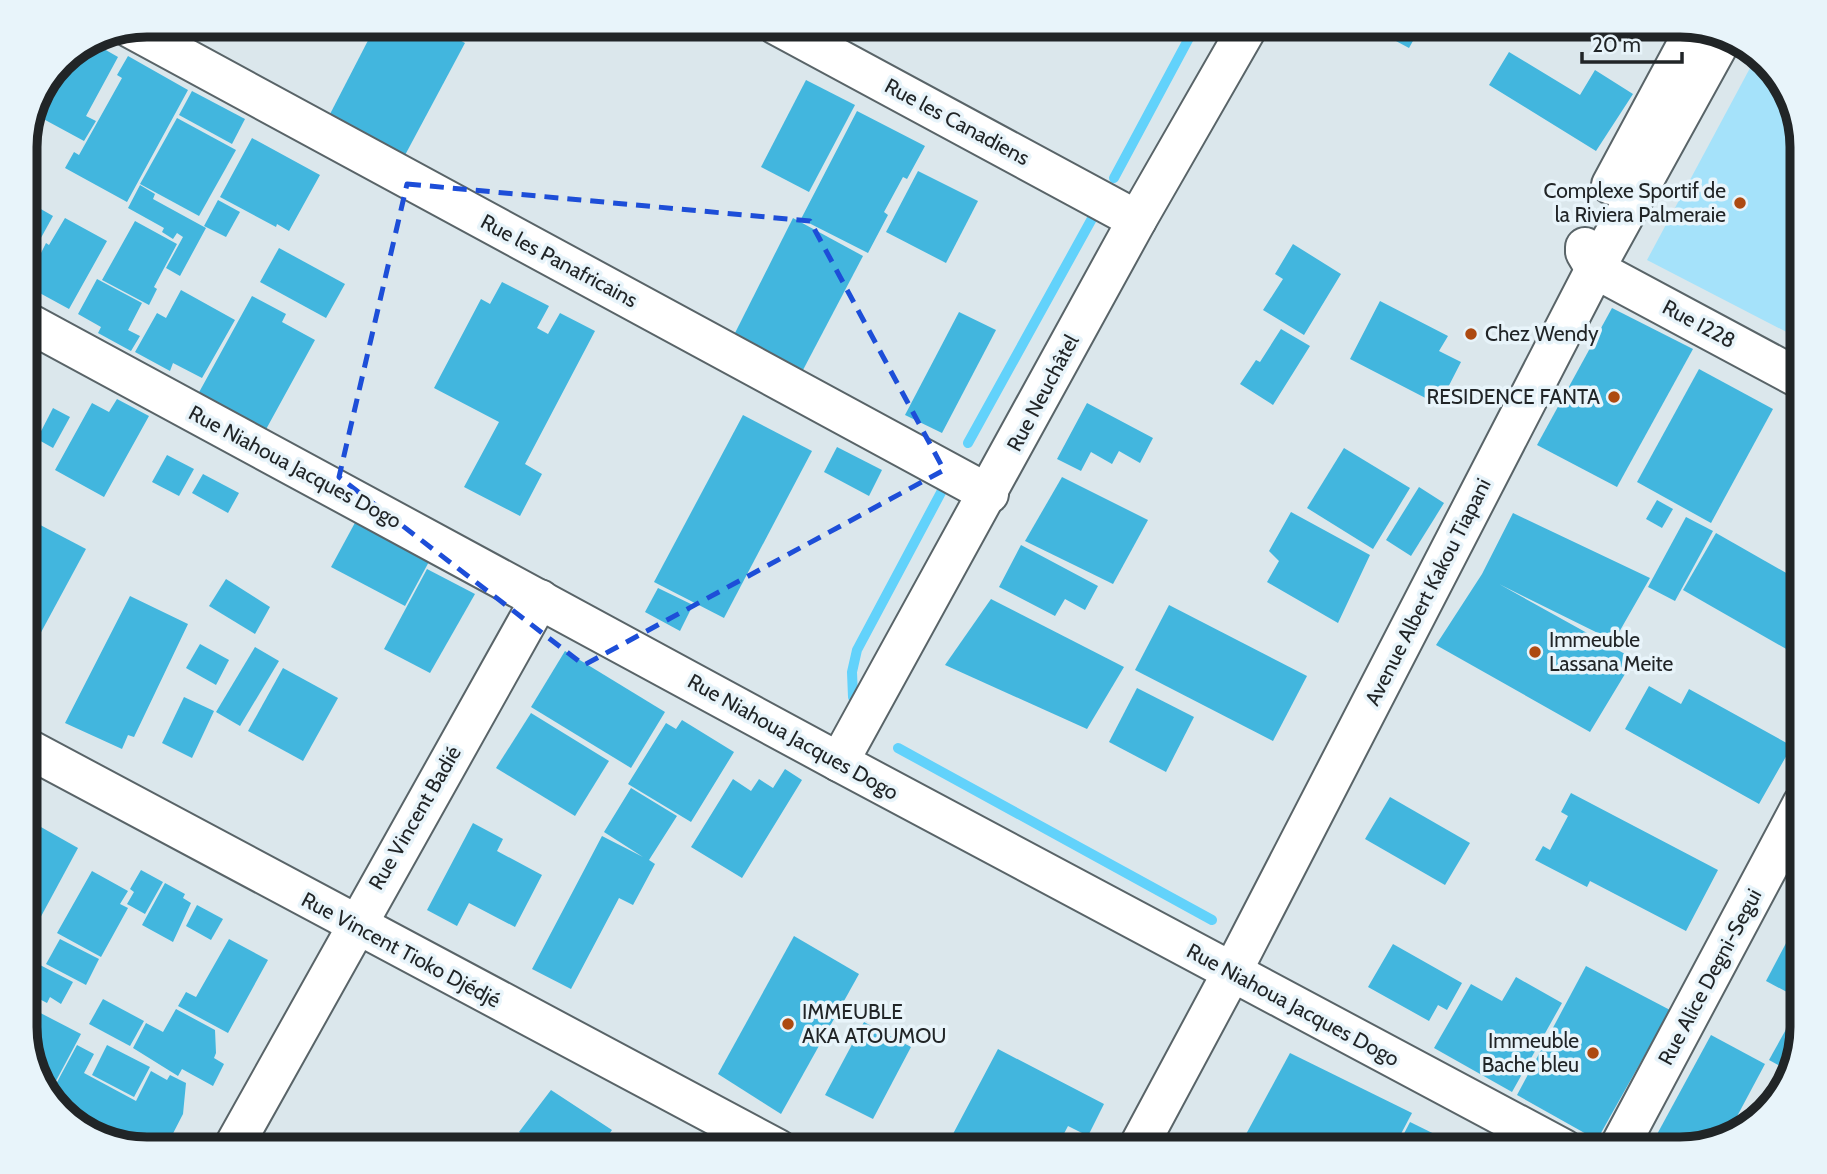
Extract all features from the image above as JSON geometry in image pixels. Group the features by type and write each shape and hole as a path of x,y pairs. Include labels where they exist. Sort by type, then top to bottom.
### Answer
{"street":[{"name":"Rue les Panafricains","path":"147,37 989,494"},
{"name":"Rue les Canadiens","path":"800,37 1137,220"},
{"name":"Rue Neuchâtel","path":"839,762 989,494 1137,220 1242,37"},
{"path":"1594,269 1585,252 1587,232 1690,38"},
{"name":"Avenue Albert Kakou Tiapani","path":"1144,1137 1232,972 1594,269 1719,44"},
{"name":"Rue I228","path":"1594,269 1790,374"},
{"name":"Rue Niahoua Jacques Dogo","path":"37,327 839,762 1540,1137"},
{"name":"Rue Vincent Badié","path":"239,1137 540,599"},
{"name":"Rue Vincent Tioko Djédjé","path":"37,754 355,926 731,1137"},
{"name":"Rue Alice Degni-Segui","path":"1625,1137 1790,827"}],"highlighted area":[{"path":"407,184 810,221 944,470 584,665 339,477"}],"shaded area":[{"name":"Complexe Sportif de la Riviera Palmeraie","path":"1752,64 1776,92 1787,118 1789,132 1790,334 1647,260"}],"building":[{"path":"370,37 454,37 465,43 404,157 329,116"},
{"path":"1388,37 1415,37 1409,48"},
{"path":"101,47 118,57 86,116 96,121 84,141 40,117 59,80 74,64"},
{"path":"1509,52 1580,95 1595,70 1633,94 1596,151 1489,85"},
{"path":"128,56 188,90 127,202 65,168 74,152 79,155 122,78 117,75"},
{"path":"806,80 855,105 809,192 761,167"},
{"path":"192,91 245,119 232,144 179,115"},
{"path":"857,111 925,146 907,179 903,177 884,212 888,215 868,253 801,219"},
{"path":"177,118 236,150 199,216 140,184"},
{"path":"252,138 320,175 289,231 277,224 276,227 220,197"},
{"path":"918,171 978,201 946,263 886,232"},
{"path":"140,185 155,194 153,199 206,228 180,276 166,268 183,237 177,233 173,239 162,232 164,228 128,208"},
{"path":"218,200 240,212 226,237 204,226"},
{"path":"37,207 53,216 37,245"},
{"path":"65,218 107,241 69,309 37,292 37,261 46,243 49,245"},
{"path":"793,218 863,256 803,370 735,333"},
{"path":"135,221 177,244 154,287 157,289 149,305 102,280"},
{"path":"1293,244 1341,274 1304,335 1263,310 1283,279 1275,274"},
{"path":"279,248 345,284 326,318 260,282"},
{"path":"97,279 142,303 128,330 140,336 131,351 98,333 101,327 78,314"},
{"path":"502,282 549,306 537,328 548,334 560,313 595,331 525,464 542,474 520,516 464,487 499,422 434,388 481,299 490,304"},
{"path":"181,290 235,320 202,378 173,363 170,371 135,352 157,313 166,318"},
{"path":"252,296 286,314 282,322 315,340 264,433 197,396"},
{"path":"1380,301 1448,336 1439,351 1461,362 1439,405 1350,359"},
{"name":"RESIDENCE FANTA","path":"1612,308 1693,349 1617,487 1537,445"},
{"path":"959,312 996,330 942,433 905,415"},
{"path":"1281,329 1310,346 1273,405 1240,384 1256,360 1260,362"},
{"path":"1699,369 1773,409 1711,523 1637,482"},
{"path":"117,399 149,416 104,497 55,470 92,403 109,412"},
{"path":"1087,403 1153,438 1140,463 1119,451 1112,464 1091,452 1081,471 1057,459"},
{"path":"53,408 70,417 53,448 37,439"},
{"path":"743,415 812,451 724,618 654,582"},
{"path":"837,447 882,470 869,496 824,472"},
{"path":"1344,448 1410,488 1373,549 1307,508"},
{"path":"167,455 194,469 179,496 152,482"},
{"path":"203,474 239,493 228,513 192,493"},
{"path":"1062,477 1148,520 1113,584 1025,541"},
{"path":"1419,487 1444,503 1411,556 1386,540"},
{"path":"1657,500 1673,509 1662,528 1646,519"},
{"path":"1291,512 1370,555 1338,623 1267,582 1279,561 1269,551"},
{"path":"1513,513 1650,578 1614,641 1499,584 1634,659 1590,732 1436,645 1482,574"},
{"path":"1686,517 1713,531 1675,601 1648,587"},
{"path":"357,519 431,558 405,606 331,567"},
{"path":"37,523 86,549 37,640"},
{"path":"1716,533 1790,575 1790,651 1683,590"},
{"path":"1021,545 1098,586 1085,610 1065,599 1055,616 999,587"},
{"path":"427,569 475,594 430,673 384,649"},
{"path":"226,579 270,607 255,634 209,606"},
{"path":"658,588 693,605 680,631 645,612"},
{"path":"130,596 188,624 134,737 128,735 122,749 65,723"},
{"path":"991,599 1124,667 1087,729 945,665"},
{"path":"1169,605 1307,676 1273,741 1135,670"},
{"path":"200,644 229,660 216,685 186,668"},
{"path":"255,647 279,661 240,726 216,712"},
{"path":"565,651 665,712 631,768 531,707"},
{"path":"283,668 338,698 303,761 248,731"},
{"path":"1649,686 1681,704 1689,689 1790,745 1790,750 1759,804 1625,729"},
{"path":"1137,688 1194,717 1166,772 1109,742"},
{"path":"184,697 214,711 192,758 162,743"},
{"path":"531,713 609,761 575,816 496,768"},
{"path":"682,720 734,752 691,822 628,784 666,723 676,729"},
{"path":"785,769 802,780 742,878 691,847 733,779 751,791 759,779 773,788"},
{"path":"631,788 677,816 649,860 655,864 633,905 619,898 571,989 532,969 602,836 643,857 604,832"},
{"path":"1571,793 1718,870 1686,931 1590,881 1587,887 1535,860 1543,846 1550,850 1568,816 1561,812"},
{"path":"1390,797 1470,843 1445,885 1365,839"},
{"path":"473,823 503,839 497,851 542,875 515,927 469,903 457,926 427,910"},
{"path":"37,825 78,848 37,924"},
{"path":"141,870 163,882 145,914 127,904 134,892 130,889"},
{"path":"92,871 128,891 120,904 128,908 101,957 57,933"},
{"path":"165,883 185,894 183,898 191,903 173,942 142,925"},
{"path":"197,905 223,919 211,940 186,926"},
{"name":"IMMEUBLE AKA ATOUMOU","path":"794,936 859,974 781,1114 718,1074"},
{"path":"1790,936 1790,994 1766,981"},
{"path":"60,939 99,959 86,985 46,964"},
{"path":"229,939 268,960 228,1033 178,1006 186,992 196,997"},
{"path":"1393,944 1462,983 1447,1010 1438,1005 1429,1021 1368,987"},
{"path":"40,965 73,982 61,1004 50,997 47,1003 37,998 37,971"},
{"name":"Immeuble Bache bleu","path":"1586,966 1670,1010 1599,1137 1592,1137 1517,1095"},
{"path":"1516,977 1562,1003 1512,1092 1434,1048 1471,984 1502,1001"},
{"path":"103,999 144,1021 130,1046 89,1024"},
{"path":"176,1009 215,1030 214,1058 224,1064 213,1086 182,1069 178,1076 133,1048 146,1023 163,1032"},
{"path":"37,1011 81,1034 53,1086 39,1049"},
{"path":"864,1022 911,1047 873,1119 825,1095"},
{"path":"1790,1022 1789,1042 1782,1067 1769,1060"},
{"path":"1711,1035 1765,1064 1733,1124 1709,1134 1656,1137"},
{"path":"77,1045 94,1054 84,1073 136,1101 151,1071 167,1080 170,1075 186,1083 183,1114 171,1137 132,1136 110,1127 108,1130 100,1127 69,1105 54,1087"},
{"path":"107,1045 150,1067 134,1097 92,1075"},
{"path":"998,1049 1104,1104 1088,1136 1068,1126 1062,1137 951,1137"},
{"path":"1290,1053 1412,1113 1399,1137 1244,1137"},
{"path":"551,1090 612,1130 607,1137 526,1137 519,1132"},
{"path":"1410,1122 1441,1137 1402,1137"}],"waterway":[{"path":"1114,178 1190,37"},
{"path":"968,443 1094,215"},
{"path":"853,697 852,672 857,650 945,485"},
{"path":"898,748 1212,920"}],"place":[{"name":"Complexe Sportif de la Riviera Palmeraie","path":"1740,203"},
{"name":"Chez Wendy","path":"1471,334"},
{"name":"RESIDENCE FANTA","path":"1614,397"},
{"name":"Immeuble Lassana Meite","path":"1535,652"},
{"name":"IMMEUBLE AKA ATOUMOU","path":"788,1024"},
{"name":"Immeuble Bache bleu","path":"1593,1053"}]}
